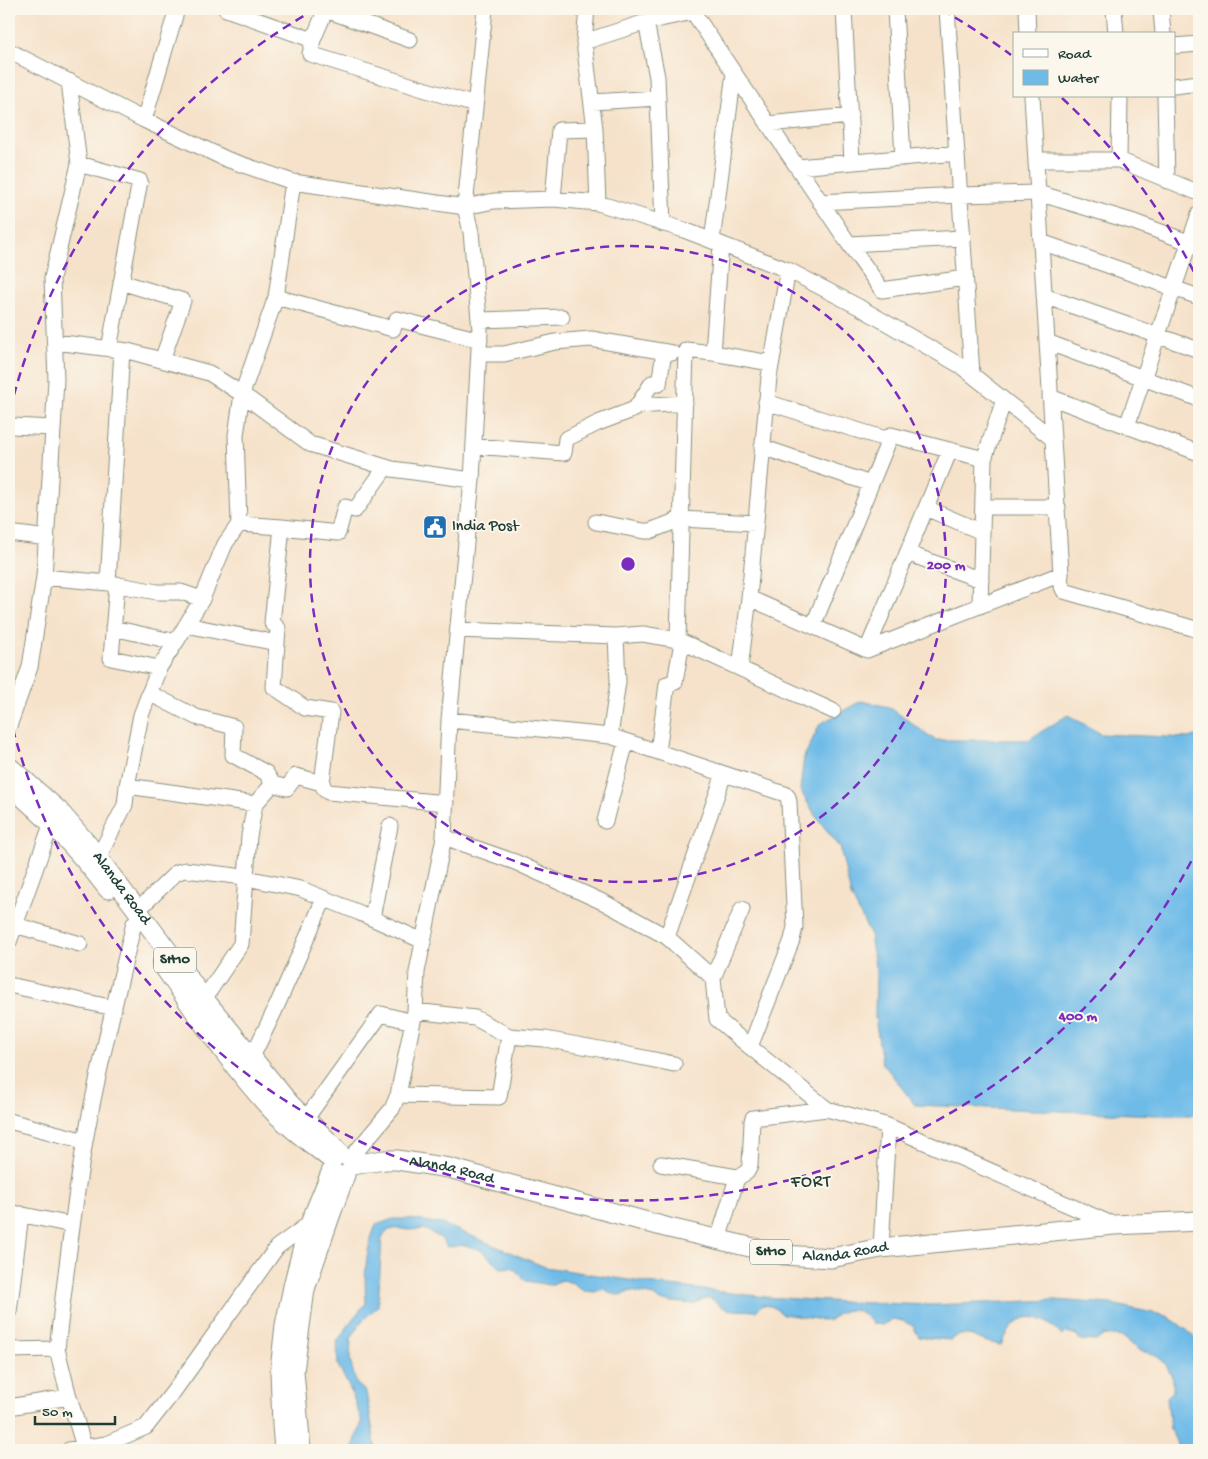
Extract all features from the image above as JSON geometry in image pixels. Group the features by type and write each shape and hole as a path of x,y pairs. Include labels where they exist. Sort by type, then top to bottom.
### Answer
{"main road":[{"name":"Alanda Road","path":"9,767 60,810 136,916 289,1103 301,1126"},
{"name":"Alanda Road","path":"9,785 29,801 51,825 89,852"},
{"name":"Alanda Road","path":"136,916 228,1058 274,1112 301,1126 342,1164 397,1160 449,1168 718,1240 784,1254 831,1258 881,1248 1114,1224 1199,1221"},
{"path":"284,1450 280,1396 281,1353 289,1302 310,1223 342,1164"},
{"path":"300,1450 294,1371 305,1289 329,1219 342,1164"}],"street":[{"path":"144,120 177,9"},
{"path":"226,9 313,40"},
{"path":"410,40 326,9 313,40 310,54 475,105"},
{"path":"342,1164 392,1109 398,1096 414,1017 417,972 444,838 449,720 472,480 479,347 480,320 471,232 465,207 485,9"},
{"path":"587,9 584,42 595,129 598,203"},
{"path":"844,9 852,162"},
{"path":"895,9 903,158"},
{"path":"947,9 972,374"},
{"path":"1027,9 1028,32"},
{"path":"1114,9 1116,32"},
{"path":"1161,9 1163,32"},
{"path":"584,42 646,22 692,10 820,202 882,290"},
{"path":"646,22 657,77 663,224"},
{"path":"1176,46 1199,44"},
{"path":"9,51 144,120 226,159 293,182 465,207 494,201 554,200 598,203 717,242 788,270 875,316 961,366 1053,439"},
{"path":"713,353 717,242 734,73"},
{"path":"9,726 30,667 44,577 56,380 52,278 79,164 69,81"},
{"path":"1176,86 1199,83"},
{"path":"592,102 658,98"},
{"path":"1032,98 1058,507 1060,582 1064,591 1199,630"},
{"path":"1118,160 1120,98"},
{"path":"1165,98 1167,181"},
{"path":"768,124 850,116"},
{"path":"554,200 559,130 595,129"},
{"path":"797,167 957,153"},
{"path":"1036,160 1118,160 1199,193"},
{"path":"79,164 140,181 122,282 115,349 113,628 110,658 158,668"},
{"path":"89,852 124,805 141,715 158,668 202,599 225,544 239,524 236,435 242,394 276,297 293,182"},
{"path":"820,202 1038,193 1134,222 1195,244"},
{"path":"1127,426 1157,335 1175,287 1195,244 1199,214"},
{"path":"849,244 962,238"},
{"path":"1041,242 1199,296"},
{"path":"740,668 749,598 766,402 788,270"},
{"path":"882,290 965,278"},
{"path":"122,282 183,301 162,360"},
{"path":"875,316 882,290"},
{"path":"1044,296 1199,350"},
{"path":"276,297 393,329 397,319 504,354 555,342 591,339 685,355"},
{"path":"480,320 562,317"},
{"path":"55,342 115,349 162,360 208,374 242,394 310,444 386,467 472,480"},
{"path":"1047,342 1199,399"},
{"path":"658,752 667,684 675,682 680,641 681,519 686,350 771,363"},
{"path":"474,446 564,453 566,439 598,423 634,409 652,383 659,384 664,352"},
{"path":"1050,397 1199,453"},
{"path":"980,606 984,459 1004,400"},
{"path":"766,402 889,440"},
{"path":"637,406 684,403"},
{"path":"12,426 54,428"},
{"path":"813,626 891,435 984,459"},
{"path":"762,446 871,484"},
{"path":"867,650 950,450"},
{"path":"239,524 282,526 338,533 345,507 355,510 386,467"},
{"path":"983,507 1058,507"},
{"path":"926,508 982,532"},
{"path":"596,522 644,532 681,519 756,523"},
{"path":"282,526 272,624 278,628 274,687 305,708 330,712 322,783 325,790 328,792 446,803"},
{"path":"9,533 47,538"},
{"path":"908,553 981,580"},
{"path":"749,598 867,650 1061,574"},
{"path":"44,577 113,583 157,592 181,592 202,599"},
{"path":"186,625 277,642"},
{"path":"113,628 176,642"},
{"path":"458,630 616,636 643,634 680,641 833,711"},
{"path":"610,736 618,682 616,636"},
{"path":"149,693 196,717 234,727 233,755 266,772 273,784 287,788 296,776 322,783"},
{"path":"449,720 610,736 785,794 788,797 795,927 792,940 750,1047"},
{"path":"605,821 626,742"},
{"path":"667,937 724,774"},
{"path":"204,999 241,944 249,836 255,804 273,784"},
{"path":"127,786 255,804"},
{"path":"9,942 51,825"},
{"path":"372,918 390,826"},
{"path":"444,838 524,866 605,903 667,937 713,978"},
{"path":"310,1223 277,1247 146,1427 106,1444 80,1449 57,1349 72,1225 85,1140 136,916 176,874 186,870 246,878 301,889 423,941"},
{"path":"252,1057 324,899"},
{"path":"742,909 713,978 718,1019 827,1110"},
{"path":"15,925 80,944"},
{"path":"9,984 114,1008"},
{"path":"301,1126 381,1014 414,1017 475,1018 509,1036 545,1039 610,1050 674,1064"},
{"path":"398,1096 499,1097 509,1036"},
{"path":"662,1164 737,1177 747,1172 750,1166 752,1121 754,1118 827,1110 888,1126 1114,1224"},
{"path":"9,1122 85,1140"},
{"path":"881,1248 888,1126"},
{"path":"718,1240 737,1177"},
{"path":"9,1312 15,1213 72,1225"},
{"path":"9,1350 57,1349"},
{"path":"9,1407 69,1398"}],"water":[{"path":"861,701 889,707 935,740 1028,740 1068,715 1101,734 1189,738 1199,735 1199,1115 1156,1115 915,1105 882,1062 875,1017 876,973 870,934 851,896 840,847 817,818 800,790 804,757 820,724"},
{"path":"393,1219 410,1219 443,1224 545,1267 661,1285 766,1297 844,1302 932,1305 1055,1300 1111,1304 1167,1316 1187,1330 1197,1341 1199,1366 1199,1450 1178,1450 1170,1429 1167,1397 1173,1391 1173,1379 1165,1363 1154,1354 1140,1351 1123,1337 1104,1335 1096,1341 1080,1340 1077,1335 1067,1332 1062,1336 1048,1323 1030,1317 1015,1324 1001,1345 968,1335 960,1335 950,1340 919,1337 913,1326 903,1321 893,1319 882,1325 873,1324 862,1314 852,1310 841,1312 829,1321 783,1314 771,1306 762,1305 756,1311 730,1310 722,1307 710,1298 695,1304 660,1301 654,1296 631,1291 618,1295 605,1289 594,1292 584,1291 573,1283 562,1280 550,1285 526,1281 512,1267 501,1268 481,1250 464,1245 447,1247 441,1238 424,1229 408,1230 398,1228 389,1230 382,1237 378,1306 363,1320 351,1338 350,1360 356,1383 366,1392 376,1450 352,1450 362,1422 351,1391 338,1365 337,1342 366,1303 366,1264 372,1234 376,1225"}],"place":[{"name":"India Post","path":"435,527"}],"district":[{"name":"FORT","path":"811,1182"}]}
